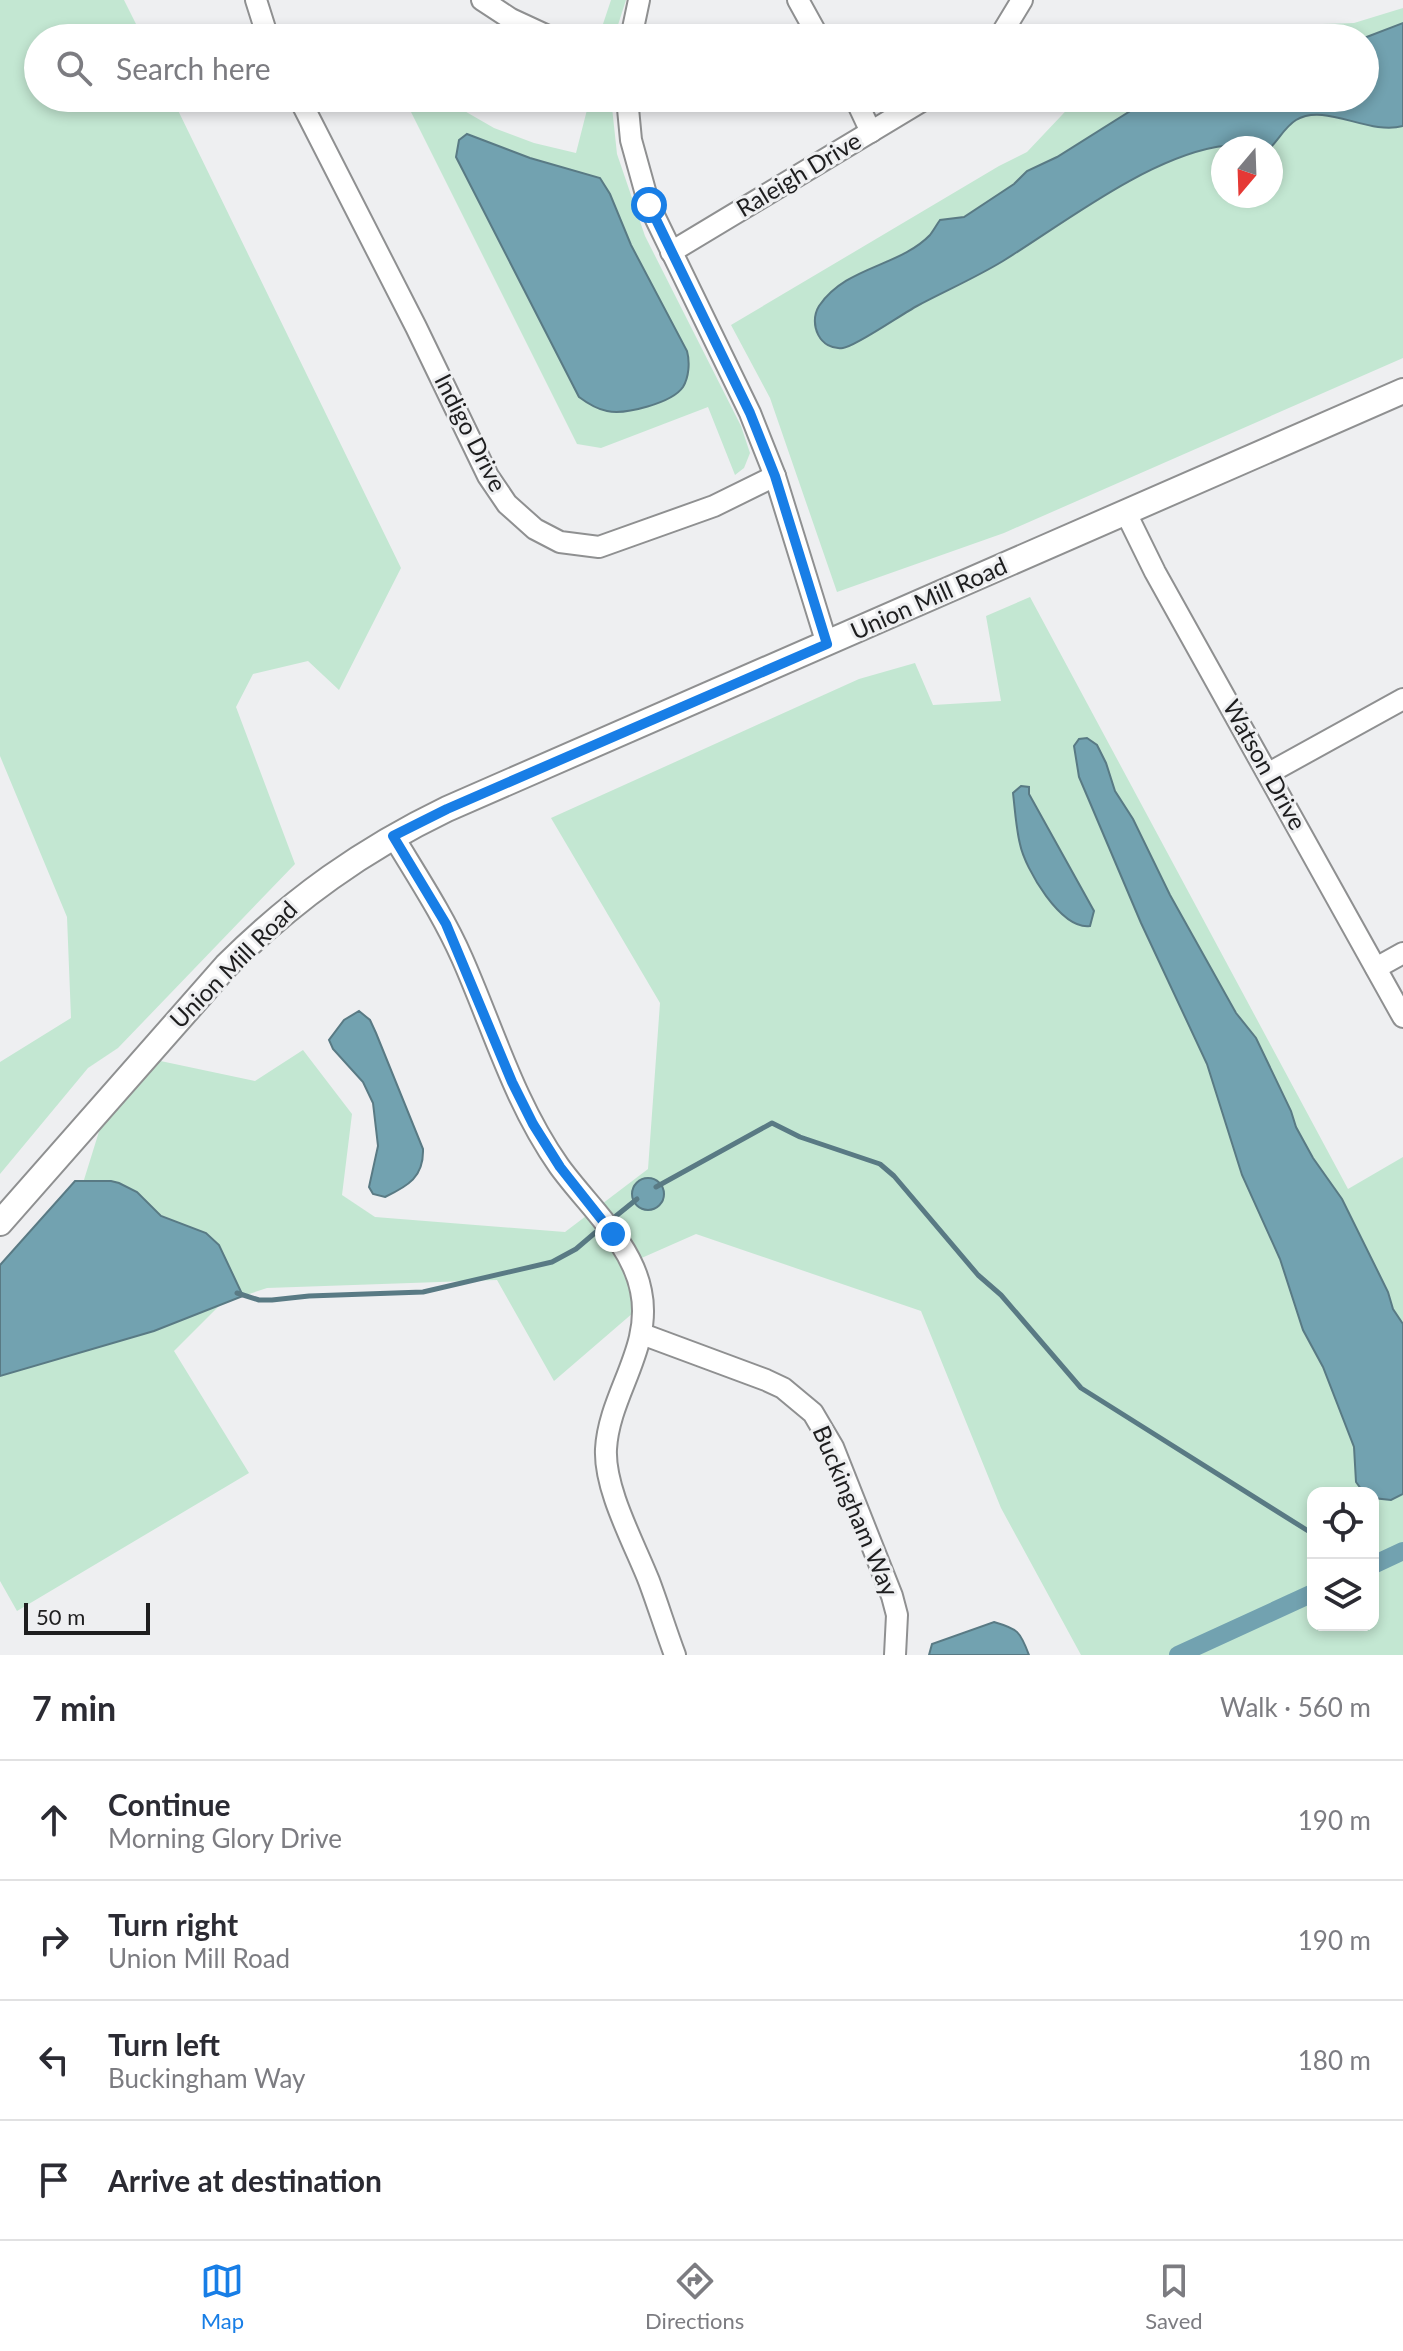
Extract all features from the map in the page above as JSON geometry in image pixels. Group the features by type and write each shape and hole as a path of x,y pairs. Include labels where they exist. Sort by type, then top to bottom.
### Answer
{"street":[{"path":"256,0 264,24"},
{"path":"482,0 522,24"},
{"path":"634,24 639,0"},
{"path":"798,0 811,24"},
{"path":"1007,24 1022,0"},
{"name":"Indigo Drive","path":"306,112 436,366 488,476 507,504 535,529 560,542 599,547 714,506 775,476"},
{"path":"628,112 641,184 671,252 741,391 775,476 827,644"},
{"path":"862,112 871,132"},
{"name":"Raleigh Drive","path":"671,252 904,112"},
{"name":"Union Mill Road","path":"0,1223 227,965 267,925 323,880 393,836 447,809 1403,391"},
{"name":"Watson Drive","path":"1126,513 1155,572 1403,1017"},
{"path":"1269,773 1403,699"},
{"path":"393,836 446,924 512,1082 533,1124 560,1167 633,1266 644,1308 642,1334 610,1424 606,1453 613,1490 675,1655"},
{"path":"1376,968 1403,953"},
{"name":"Buckingham Way","path":"642,1334 766,1380 783,1388 813,1413 833,1447 886,1576 897,1615 895,1655"}],"green space":[{"path":"0,0 124,0 136,24 24,24 24,112 179,112 401,568 339,690 308,661 253,674 236,707 295,864 118,1048 88,1068 0,1174 0,1062 71,1018 67,917 0,756"},
{"path":"611,0 626,0 618,24 603,24"},
{"path":"1403,8 1403,358 1004,533 837,592 770,398 731,325 1027,152 1065,112 1379,112 1379,24 1322,24 1354,23"},
{"path":"411,112 466,112 494,128 534,143 576,153 586,112 612,112 617,154 645,236 741,426 750,453 744,468 735,475 708,407 601,448 577,444"},
{"path":"1030,597 1348,1189 1403,1157 1403,1655 1081,1655 1001,1508 921,1311 696,1234 637,1260 648,1300 554,1381 497,1280 267,1288 222,1303 174,1351 249,1473 17,1611 0,1581 0,1305 74,1212 106,1109 151,1059 255,1081 303,1050 352,1114 342,1195 375,1217 565,1232 648,1169 660,1003 551,818 859,679 915,663 933,705 1001,701 986,616"}],"water":[{"path":"1403,23 1403,126 1376,127 1320,115 1296,120 1280,136 1211,136 1211,148 1161,165 1133,179 1003,261 917,306 858,342 835,348 818,335 815,321 819,306 843,283 917,246 930,235 940,220 964,217 1014,184 1027,171 1057,157 1129,112 1379,112 1379,32"},
{"path":"467,134 530,158 600,178 631,245 687,351 688,374 677,393 648,406 615,412 599,409 579,397 456,157 459,140"},
{"path":"1087,738 1097,745 1115,791 1133,819 1170,895 1236,1013 1256,1038 1296,1127 1342,1199 1388,1292 1393,1309 1403,1324 1403,1494 1391,1500 1379,1499 1379,1487 1360,1487 1356,1482 1354,1447 1323,1367 1303,1330 1280,1259 1242,1175 1207,1064 1141,923 1079,777 1074,746 1079,739"},
{"path":"1021,786 1029,787 1029,794 1094,911 1090,926 1079,925 1056,908 1029,868 1019,838 1013,793"},
{"path":"359,1011 370,1020 423,1149 417,1174 401,1189 385,1197 373,1194 369,1187 378,1146 373,1103 363,1082 333,1049 329,1040 344,1020"},
{"path":"648,1178 659,1183 664,1194 659,1205 648,1210 637,1205 632,1194 637,1183"},
{"path":"75,1181 119,1183 137,1192 161,1216 206,1233 219,1245 243,1296 154,1331 0,1376 0,1265"},
{"path":"994,1622 1017,1632 1029,1655 929,1655 932,1644"}],"waterway":[{"path":"656,1187 772,1123 800,1137 880,1164 894,1176 978,1275 1001,1295 1081,1388 1307,1530"},
{"path":"611,1220 637,1199"},
{"path":"237,1293 259,1300 272,1300 423,1292 552,1262 576,1249 603,1226"},
{"path":"1379,1562 1403,1551"},
{"path":"1178,1655 1307,1596"}],"route":[{"path":"613,1234 560,1167 521,1103 463,959 446,924 393,836 447,809 827,644 775,476 750,413 649,205"}]}
